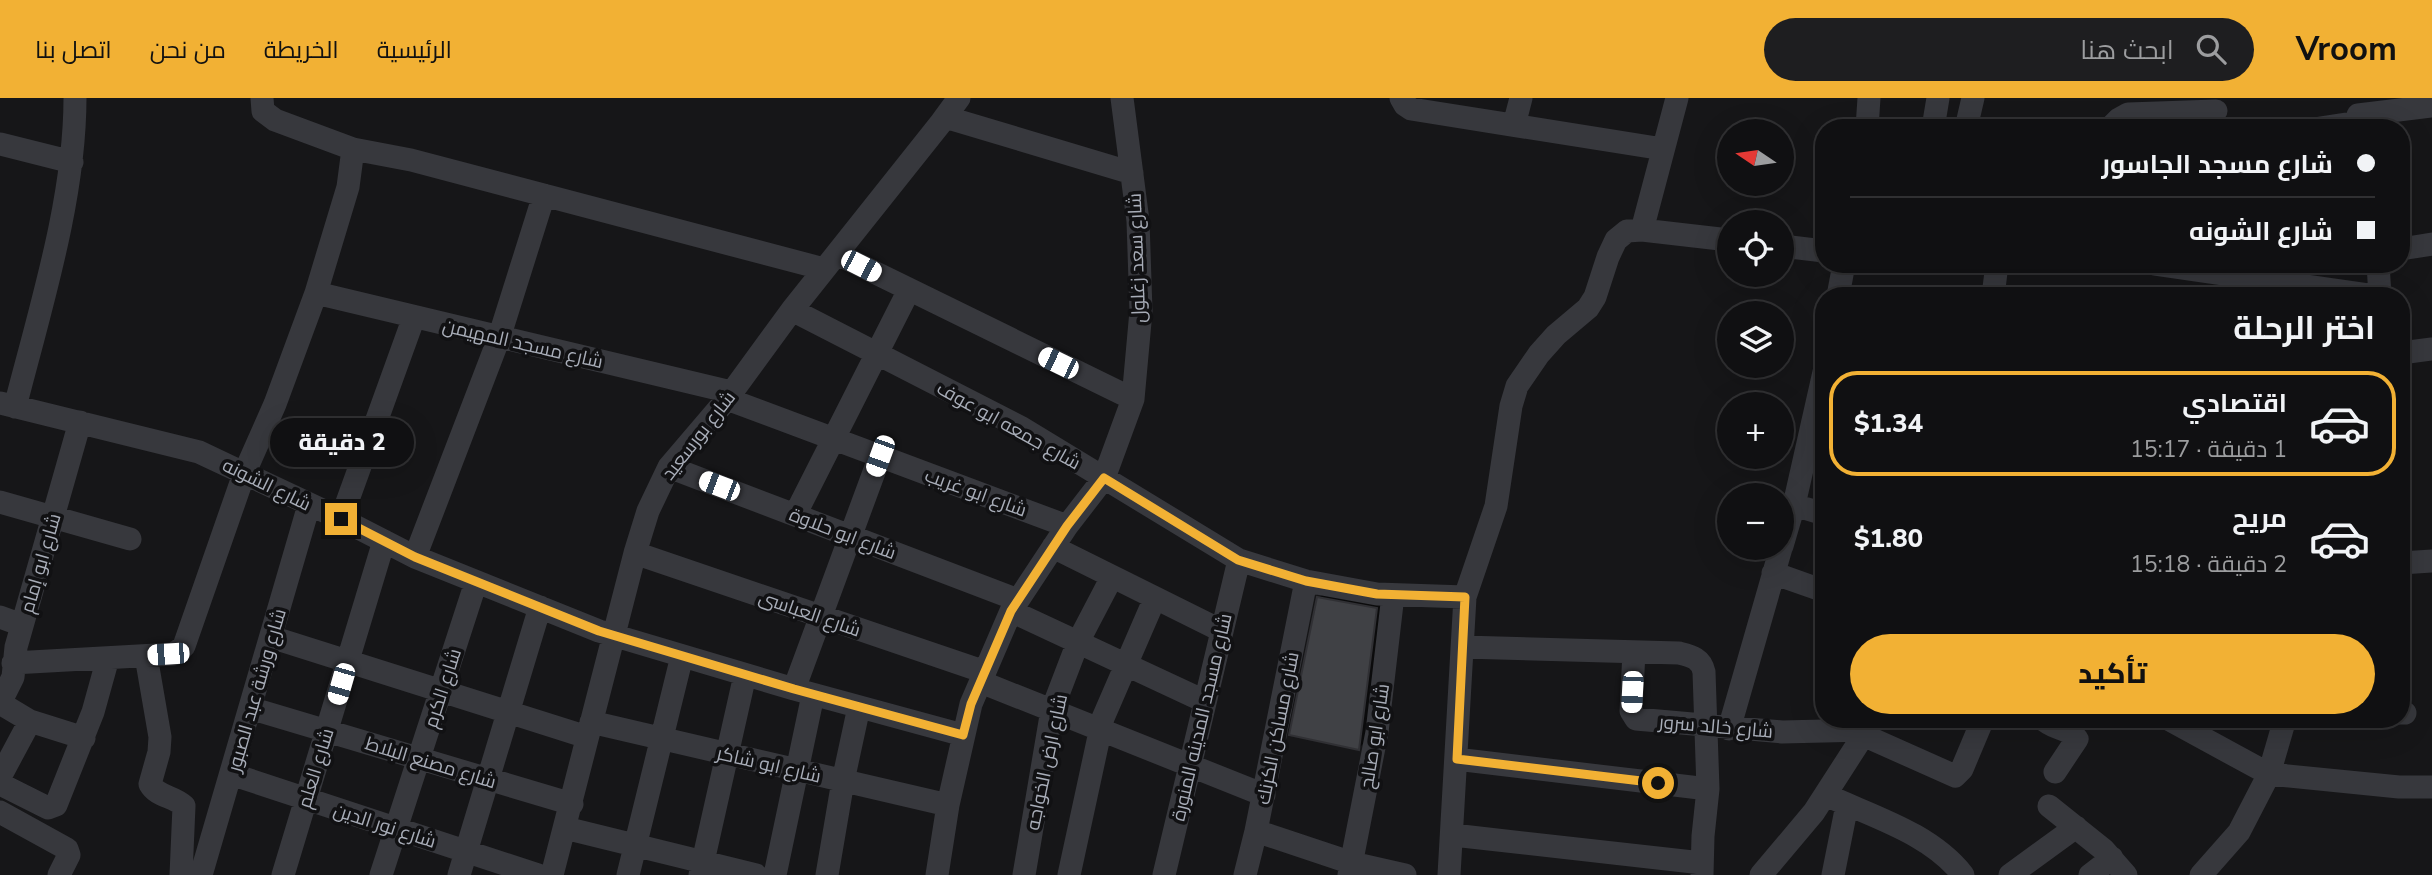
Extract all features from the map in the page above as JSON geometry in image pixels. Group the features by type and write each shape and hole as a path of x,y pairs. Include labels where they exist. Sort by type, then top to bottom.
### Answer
{"street":[{"path":"8,405 51,260 72,162 75,98"},
{"path":"262,98 263,111 275,120 354,149 411,160 544,195 831,262 909,290 1133,399"},
{"name":"شارع بورسعيد","path":"552,875 635,553 648,511 668,467 729,395 792,310 959,98"},
{"name":"شارع سعد زغلول","path":"937,875 948,805 971,704 1015,605 1067,526 1104,478 1133,399 1141,311 1138,221 1122,98"},
{"path":"1401,98 1405,105 1411,108 1663,149"},
{"path":"1514,125 1521,98"},
{"path":"1642,230 1677,98"},
{"path":"1868,119 1869,98"},
{"path":"1934,119 1938,98"},
{"path":"1968,119 1973,98"},
{"path":"2358,116 2432,106"},
{"path":"2119,119 2128,114 2216,112"},
{"path":"945,117 1132,173"},
{"path":"0,144 72,162"},
{"path":"13,663 174,654 180,651 244,474 275,404 316,293 348,187 354,149"},
{"path":"415,557 499,338 544,195"},
{"path":"1449,875 1465,597 1496,506 1507,429 1517,386 1556,335 1588,308 1595,297 1603,269 1616,240 1627,231 1642,230 1717,239"},
{"path":"2410,248 2432,244"},
{"path":"1794,247 1815,250"},
{"path":"2196,273 2298,287"},
{"path":"795,515 909,290"},
{"name":"شارع مسجد المهيمن","path":"316,293 729,395"},
{"name":"شارع جمعه ابو عوف","path":"792,310 1022,428 1238,560 1306,581 1393,595 1465,597"},
{"path":"341,519 414,317"},
{"path":"2410,353 2432,349"},
{"name":"شارع ابو غريب","path":"729,395 880,456 1067,526"},
{"name":"شارع الشونه","path":"8,405 188,448 341,519 415,557 614,636 803,692 963,735"},
{"name":"شارع ابو إمام","path":"0,703 11,681 22,625 80,422"},
{"path":"1815,446 1794,505 1815,511"},
{"path":"775,875 797,770 803,692 821,616 880,456"},
{"name":"شارع ابو حلاوة","path":"668,467 851,536 1015,605"},
{"path":"0,502 130,539"},
{"name":"شارع ورشة عبد الصبور","path":"201,875 309,505"},
{"name":"شارع العلم","path":"283,875 384,541"},
{"path":"1053,547 1222,631"},
{"name":"شارع العباسى","path":"635,553 821,616 983,677 1052,710 1264,795"},
{"name":"شارع مسجد المدينه المنورة","path":"1164,875 1238,560"},
{"path":"1729,729 1777,560"},
{"path":"2410,562 2432,561"},
{"path":"1773,573 1815,588"},
{"name":"شارع ارض الخواجه","path":"1024,875 1052,710 1078,642 1112,577"},
{"name":"شارع مساكن الكرنك","path":"1245,875 1264,795 1306,581"},
{"name":"شارع الكرم","path":"381,875 476,582"},
{"name":"شارع ابو صالح","path":"1350,869 1377,732 1393,595"},
{"path":"1069,875 1099,729 1155,598"},
{"path":"1015,605 1078,642 1204,701"},
{"path":"459,875 540,607"},
{"path":"0,617 22,625"},
{"name":"شارع ابو شاكر","path":"271,637 508,712 589,730 662,739 948,805"},
{"path":"1452,835 1702,869 1708,789 1704,672 1703,665 1698,660 1679,653 1463,646"},
{"name":"شارع خالد سرور","path":"1634,652 1631,712 1633,718 1639,720 1782,732 1868,728"},
{"path":"146,656 160,737 159,752 150,784 156,792 177,800 184,806 181,875"},
{"path":"628,875 682,656"},
{"path":"0,784 44,806 52,807 58,801 84,738 108,658"},
{"path":"701,868 745,675"},
{"path":"0,703 30,721 84,738"},
{"path":"827,875 859,707"},
{"name":"شارع مصنع البلاط","path":"250,708 572,804"},
{"path":"0,777 30,721"},
{"path":"1761,875 1826,795 1868,728 1945,773 1955,776 1959,773 1979,728"},
{"path":"2054,772 2077,743 2072,733 2059,728"},
{"path":"2185,728 2269,774 2399,787 2432,787"},
{"path":"2202,875 2239,832 2269,774 2282,728"},
{"path":"1457,759 1708,789"},
{"name":"شارع نور الدين","path":"231,774 538,875"},
{"path":"1826,795 1932,845 1952,861 1963,875"},
{"path":"1833,875 1847,805"},
{"path":"2049,806 2119,866"},
{"path":"0,812 67,849 69,855 60,875"},
{"path":"2010,875 2076,827"},
{"path":"565,828 636,845 701,868 756,875"},
{"path":"1256,831 1350,869 1405,875"},
{"path":"2090,875 2119,866"}],"building":[{"path":"1317,597 1377,608 1359,750 1289,735"}],"route":[{"path":"341,519 415,557 599,631 794,689 963,735 971,704 1011,611 1067,526 1104,478 1238,560 1306,581 1377,594 1465,597 1457,759 1658,783"}]}
